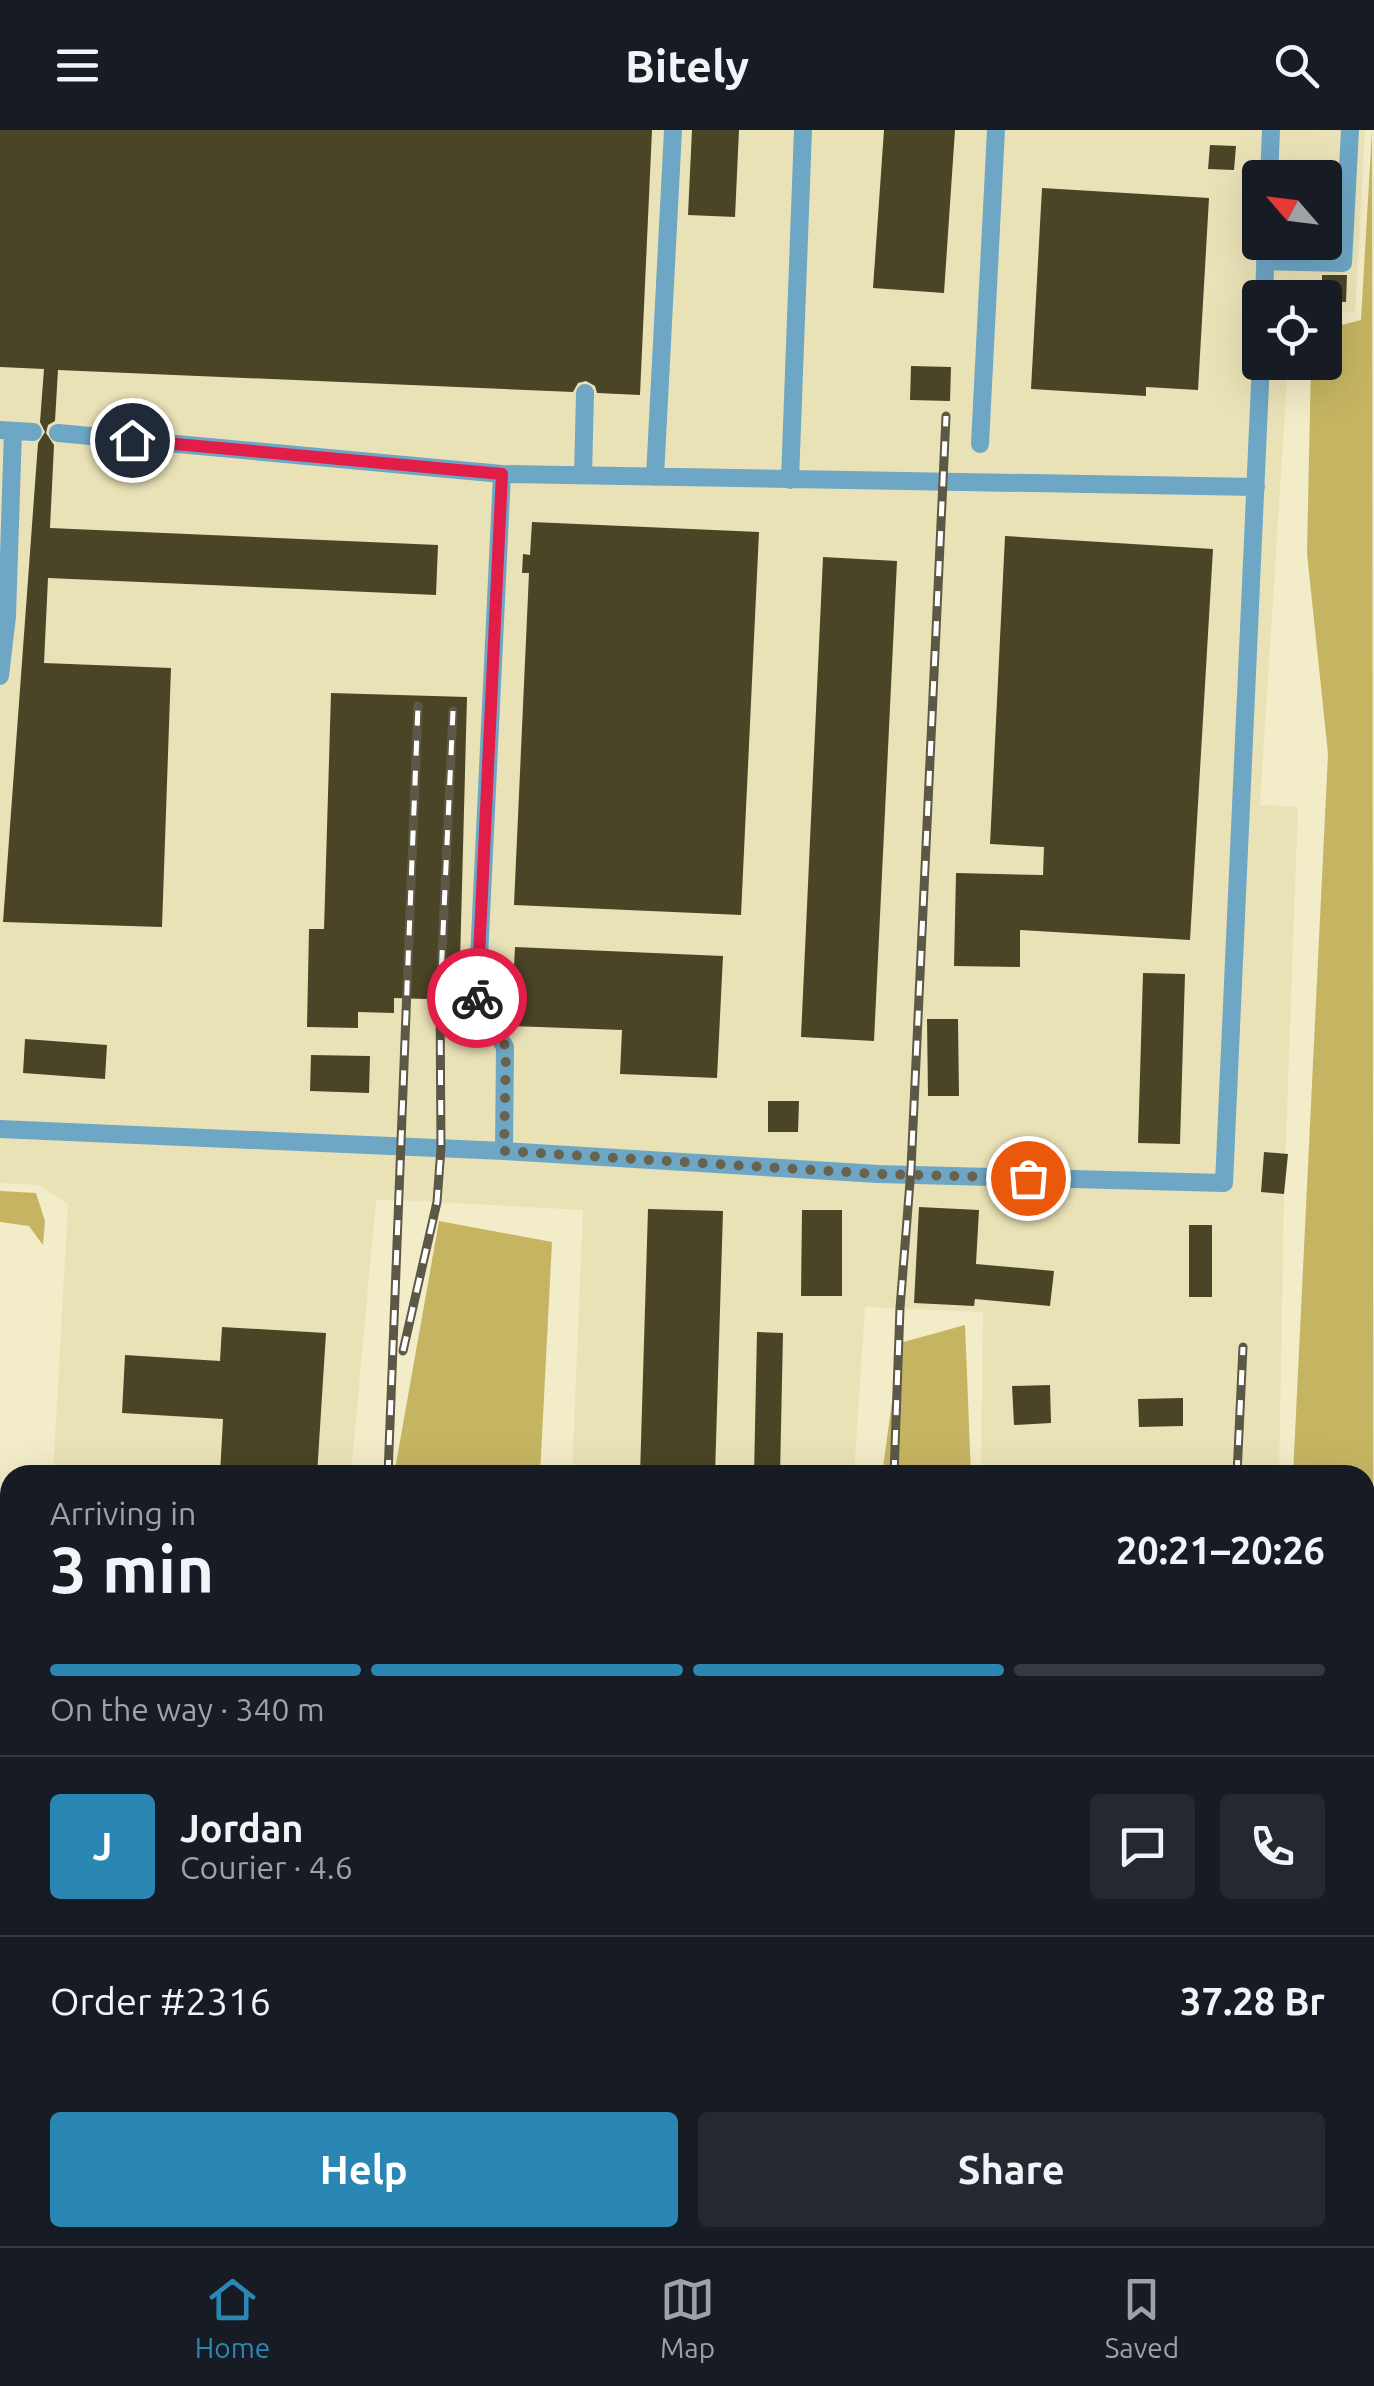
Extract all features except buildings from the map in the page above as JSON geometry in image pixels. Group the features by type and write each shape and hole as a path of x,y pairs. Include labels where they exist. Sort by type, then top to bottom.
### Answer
{"lane":[{"path":"656,477 673,130"},
{"path":"790,480 802,130"},
{"path":"980,444 996,130"},
{"path":"1270,160 1271,130"},
{"path":"1322,260 1343,263 1350,130"},
{"path":"0,1129 504,1151 878,1174 1224,1183 1260,380"},
{"path":"583,475 586,393"},
{"path":"0,676 6,616 7,430 34,432"},
{"path":"58,433 502,474 1256,487"},
{"path":"502,474 477,1000 506,1047 504,1151"}],"shaded area":[{"path":"0,130 1365,130 1355,313 1342,312 1342,280 1242,280 1242,380 1287,380 1260,805 1298,807 1279,1465 981,1465 983,1312 865,1307 855,1465 572,1465 583,1210 376,1200 352,1465 54,1465 68,1204 38,1185 0,1183"},
{"path":"1372,130 1373,1465 1293,1465 1328,754 1307,553 1311,380 1342,380 1342,325 1361,320"},
{"path":"0,1191 36,1193 45,1221 43,1245 29,1226 0,1222"},
{"path":"439,1221 552,1242 541,1465 396,1465"},
{"path":"965,1325 971,1465 883,1465 900,1343"}],"railway":[{"path":"894,1465 946,416"},
{"path":"388,1465 418,706"},
{"path":"403,1351 437,1202 441,1148 440,999 453,711"},
{"path":"1237,1465 1243,1347"}],"way so far":[{"path":"477,998 506,1047 504,1151 878,1174 1028,1178"}],"route":[{"path":"132,440 502,474 477,998"}]}
